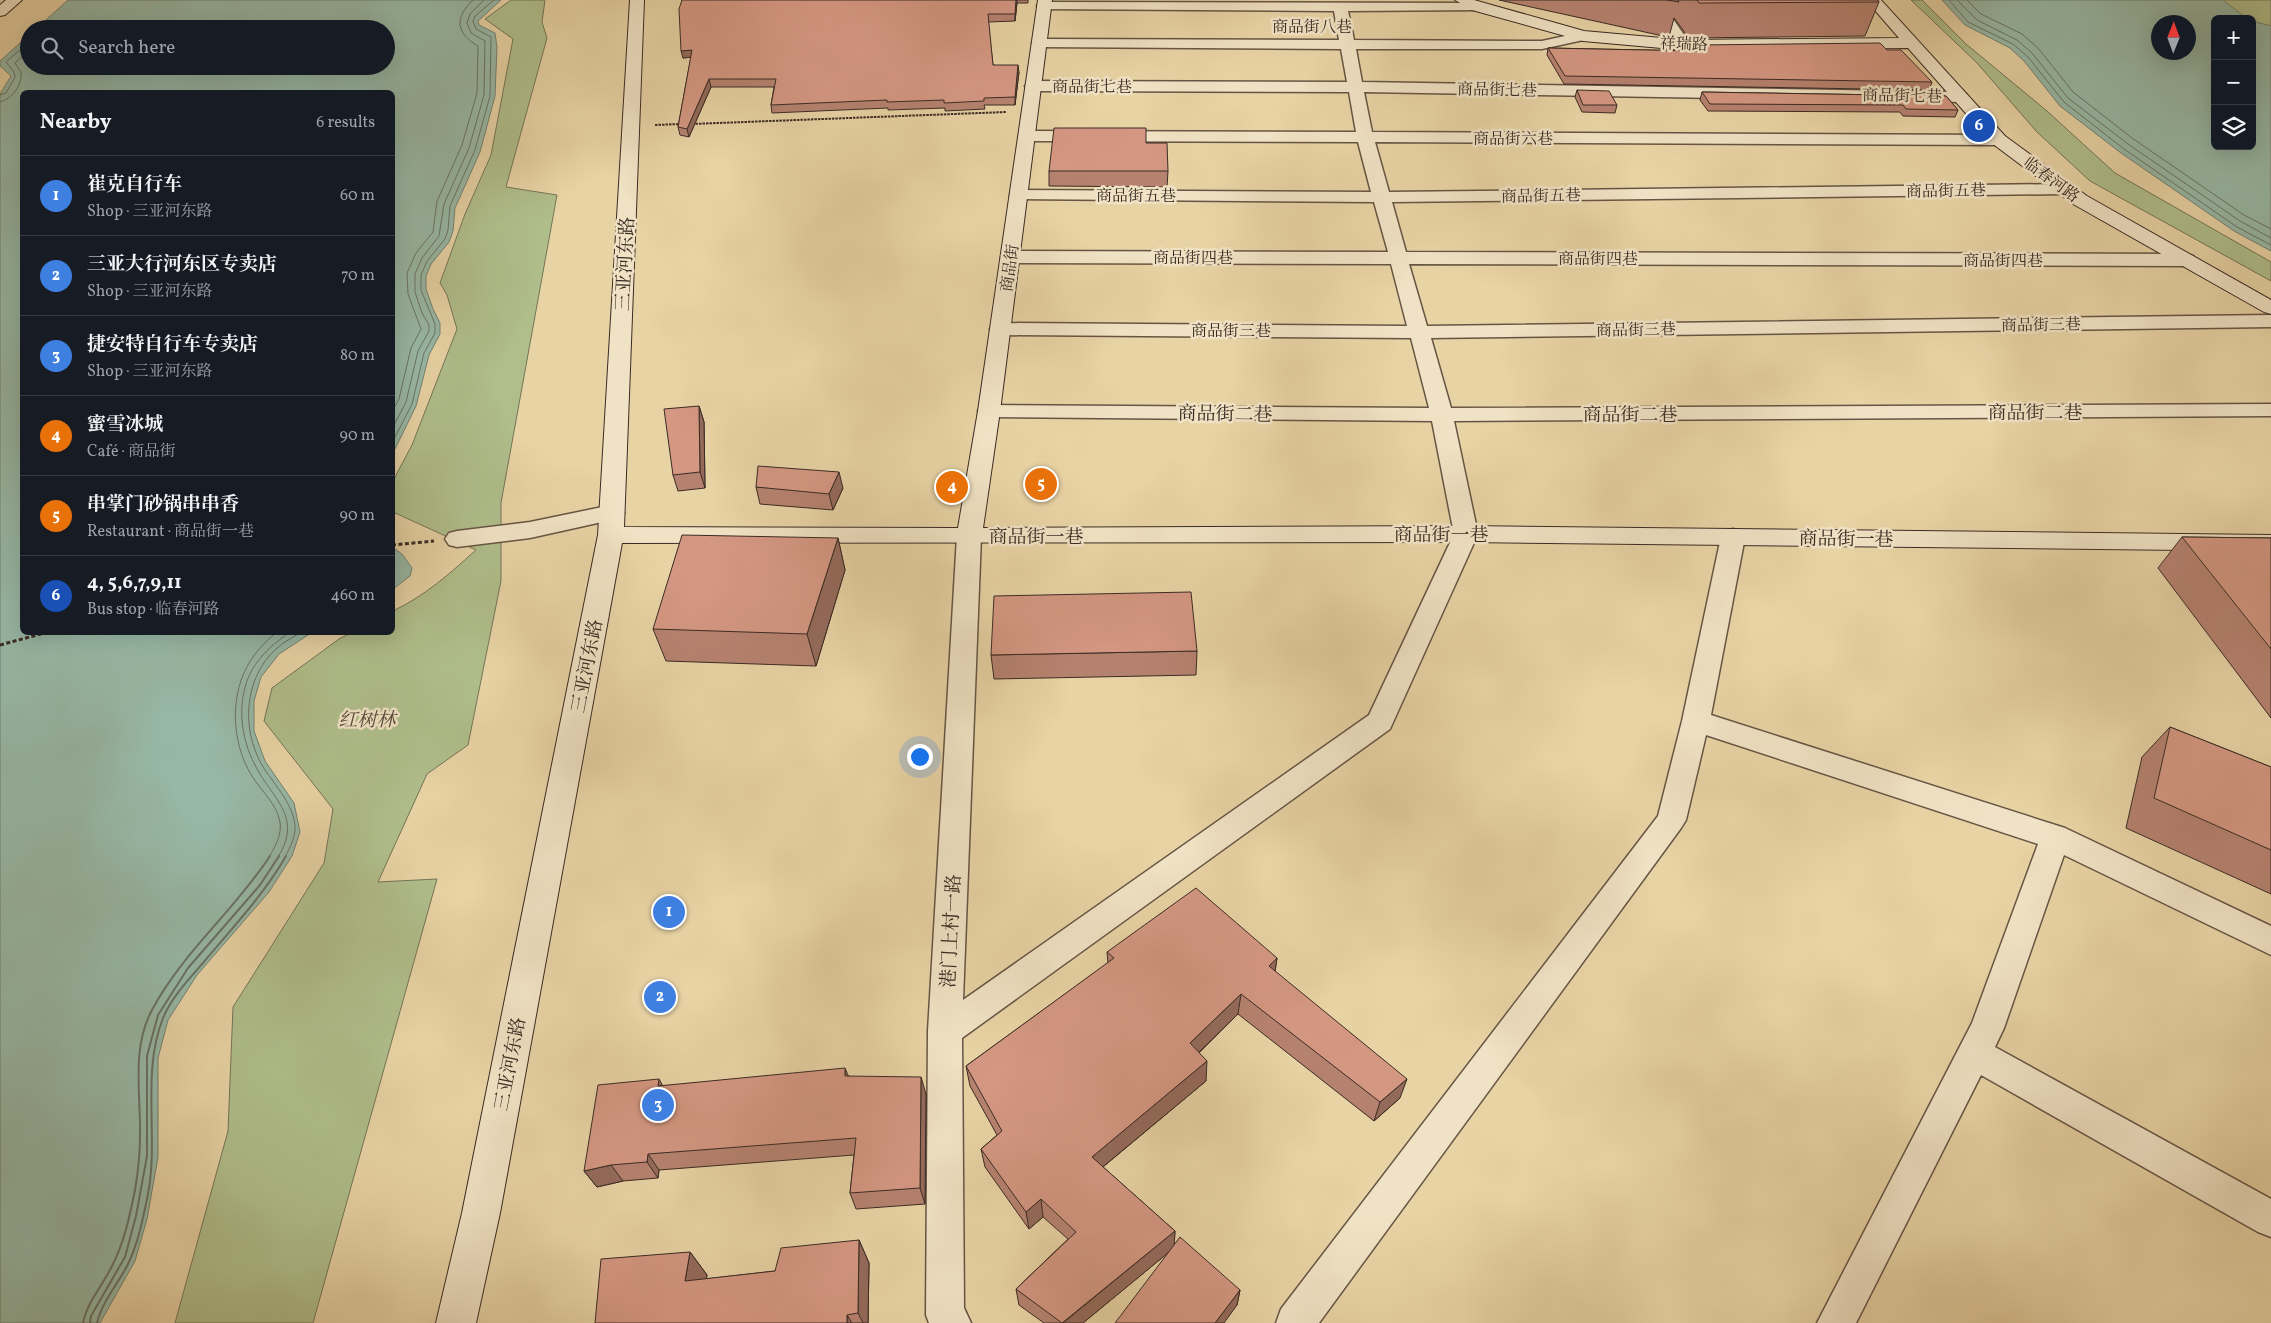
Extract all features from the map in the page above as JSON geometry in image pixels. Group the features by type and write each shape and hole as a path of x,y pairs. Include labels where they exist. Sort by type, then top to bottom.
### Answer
{"street":[{"path":"0,12 15,0"},
{"name":"三亚河东路","path":"456,1323 481,1213 611,524 637,0"},
{"name":"祥瑞路","path":"1462,0 1477,7 1583,36 1684,44 1912,44"},
{"path":"1653,0 1684,44"},
{"name":"临春河路","path":"1873,0 1999,140 2080,200 2271,308"},
{"path":"1045,3 1477,7"},
{"name":"商品街","path":"969,536 990,411 1045,3"},
{"path":"945,1032 1380,722 1466,534 1442,415 1365,137 1340,6"},
{"name":"商品街八巷","path":"1039,43 1542,44 1583,36"},
{"name":"商品街七巷","path":"1033,86 1356,88 1960,97"},
{"name":"商品街六巷","path":"1027,136 1999,140"},
{"name":"商品街五巷","path":"1019,195 1382,197 2064,188"},
{"name":"商品街四巷","path":"1010,256 2186,260"},
{"name":"商品街三巷","path":"1000,329 1420,332 2271,321"},
{"name":"商品街二巷","path":"990,411 1442,415 2271,410"},
{"path":"457,539 530,530 611,524"},
{"name":"商品街一巷","path":"611,524 969,536 1466,534 2271,543"},
{"name":"港门上村一路","path":"952,1323 945,1315 945,1032 969,536"},
{"path":"1294,1323 1671,820 1696,721 1733,537"},
{"path":"1696,721 2055,837 2271,941"},
{"path":"1836,1323 1986,1028 2055,837"},
{"path":"1974,1053 2271,1219"}],"path":[{"path":"691,124 1030,112"},
{"path":"632,126 681,124"},
{"path":"395,545 457,539"},
{"path":"0,645 37,635"}],"green space":[{"name":"红树林","path":"511,0 545,0 542,22 547,38 506,187 557,195 501,503 501,581 468,745 427,774 378,882 437,879 313,1323 175,1323 228,1131 233,1007 324,863 333,809 264,721 272,688 347,635 395,635 395,610 426,591 476,550 395,513 395,477 412,445 457,329 447,295 440,283 465,214 491,155 513,39 485,19"},
{"path":"1911,0 1922,0 1966,44 2047,111 2115,173 2271,262 2271,281 2090,181 2037,132 1977,63"},
{"path":"2220,0 2271,0 2271,29 2256,24 2256,15 2241,15"}],"water":[{"path":"68,0 501,0 478,21 479,25 495,33 497,47 495,96 480,152 455,208 453,231 449,242 431,264 426,276 426,289 440,323 440,334 429,355 416,406 395,449 395,90 20,90 20,635 308,635 279,654 261,677 254,701 254,731 265,761 294,803 300,832 292,856 269,892 197,975 168,1020 158,1058 158,1157 147,1219 135,1261 100,1323 0,1323 0,94 11,76 0,66 0,61 20,43 20,75 395,75 395,20 46,20"},
{"path":"1942,0 2223,0 2242,15 2211,15 2211,150 2256,150 2256,22 2271,26 2271,251 2234,231 2121,153 2060,106 2024,61 2010,48 1965,25"},
{"path":"395,549 402,554 412,568 410,576 395,587"}],"building":[{"path":"682,0 1016,0 1015,14 988,14 993,65 1018,65 1015,97 984,98 984,101 944,103 944,100 887,102 887,100 771,105 776,79 709,79 687,129 678,127 692,50 681,51 679,9"},
{"path":"1697,0 1878,0 1879,2 1699,3"},
{"path":"1880,43 1887,50 1901,50 1932,82 1565,76 1548,48 1697,51 1698,45"},
{"path":"1577,90 1609,91 1617,105 1583,105"},
{"path":"1702,92 1946,96 1958,110 1906,109 1903,105 1710,104"},
{"path":"1054,128 1146,128 1146,143 1167,143 1168,171 1049,171"},
{"path":"699,406 700,472 673,475 664,409"},
{"path":"758,466 839,472 829,494 756,487"},
{"path":"682,535 838,538 807,634 653,629"},
{"path":"2182,537 2271,538 2271,649"},
{"path":"1191,592 1197,651 991,655 994,596"},
{"path":"2170,727 2271,767 2271,850 2154,798"},
{"path":"1196,888 1277,958 1269,966 1407,1079 1380,1102 1241,994 1190,1043 1207,1061 1092,1157 1175,1231 1062,1323 1016,1289 1076,1232 1041,1199 1026,1212 981,1149 1002,1131 966,1066 1114,958 1107,952"},
{"path":"845,1068 845,1076 921,1077 920,1188 850,1193 856,1138 648,1154 647,1162 611,1165 584,1171 598,1085 659,1079 658,1086"},
{"path":"1180,1237 1240,1290 1215,1323 1115,1323"},
{"path":"859,1240 858,1313 847,1315 847,1323 595,1323 601,1259 690,1252 685,1281 775,1271 781,1248"}],"place":[{"name":"4, 5,6,7,9,11","path":"1979,126"},
{"name":"串掌门砂锅串串香","path":"1041,484"},
{"name":"蜜雪冰城","path":"952,487"},
{"name":"崔克自行车","path":"669,912"},
{"name":"三亚大行河东区专卖店","path":"660,997"},
{"name":"捷安特自行车专卖店","path":"658,1105"}]}
